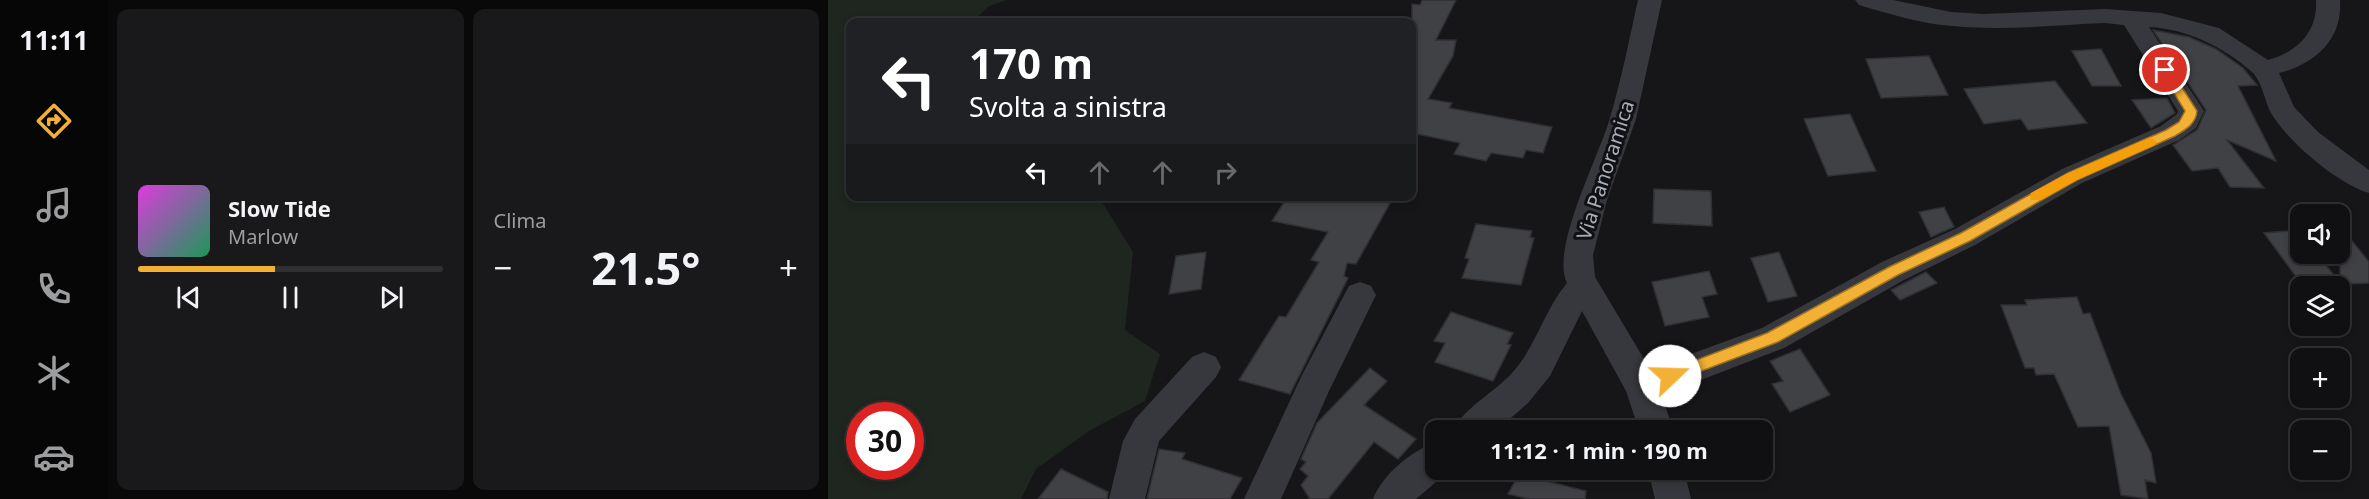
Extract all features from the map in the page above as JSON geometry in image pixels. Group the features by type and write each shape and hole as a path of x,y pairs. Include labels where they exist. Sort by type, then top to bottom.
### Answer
{"street":[{"name":"Via Panoramica","path":"1650,0 1623,119 1593,200 1578,255 1580,278 1642,387 1653,420"},
{"path":"1867,0 1912,12 1983,21 2105,16 2161,20 2211,33 2264,69 2283,111 2308,139 2356,176 2369,183"},
{"path":"2264,69 2297,58 2322,33 2330,12 2328,0"},
{"path":"1642,387 1773,338 1893,271 1965,237 2072,176 2170,133 2184,124 2190,117 2191,111 2132,18"},
{"path":"1484,420 1496,411 1538,366 1570,301 1584,286"},
{"path":"1262,499 1314,386 1360,295"},
{"path":"1127,499 1141,441 1147,430 1204,368"},
{"path":"1391,499 1425,468"},
{"path":"1668,480 1673,499"}],"shaded area":[{"path":"828,0 1007,0 989,6 976,18 846,18 846,201 1099,201 1104,205 1133,252 1125,330 1160,354 1145,401 1089,431 1036,469 1021,499 828,499"}],"building":[{"path":"1422,0 1456,0 1436,40 1456,40 1453,56 1428,99 1452,103 1449,108 1552,127 1543,153 1526,150 1523,158 1491,153 1486,161 1454,154 1460,143 1416,134 1416,18 1412,18 1412,4 1420,5"},
{"path":"2153,30 2189,37 2216,49 2243,68 2257,85 2238,86 2276,161 2227,140 2264,188 2230,187 2218,168 2192,171 2173,145 2197,130 2206,110"},
{"path":"2101,49 2121,86 2092,86 2072,51"},
{"path":"1929,56 1948,95 1881,98 1866,59"},
{"path":"2055,81 2087,123 2028,130 2021,119 1984,124 1964,89"},
{"path":"2167,98 2175,113 2151,128 2132,100"},
{"path":"1850,114 1876,171 1828,176 1804,119"},
{"path":"1654,189 1711,191 1712,226 1653,223"},
{"path":"1285,201 1391,201 1356,264 1347,263 1344,276 1348,278 1290,394 1239,380 1279,316 1286,317 1319,262 1311,260 1328,232 1272,221"},
{"path":"1944,207 1954,227 1931,237 1919,212"},
{"path":"1476,224 1532,231 1530,237 1534,238 1521,285 1462,278 1469,259 1465,258"},
{"path":"2290,231 2290,264 2325,264 2334,276 2296,276 2264,233"},
{"path":"2350,238 2369,262 2369,283 2350,284 2350,276 2340,276 2340,264 2350,264"},
{"path":"1206,252 1201,289 1169,294 1176,256"},
{"path":"1779,252 1797,296 1768,302 1751,258"},
{"path":"1709,271 1717,294 1702,297 1709,317 1665,326 1652,282"},
{"path":"1926,272 1937,283 1900,300 1891,290"},
{"path":"2077,297 2083,314 2090,313 2121,394 2151,453 2156,483 2145,480 2148,499 2121,495 2109,426 2078,427 2054,374 2036,375 2034,368 2025,368 2001,305 2027,305 2025,300"},
{"path":"1451,312 1513,333 1507,344 1511,345 1493,381 1435,362 1445,343 1434,341"},
{"path":"1800,349 1830,395 1790,412 1772,384 1783,381 1770,361"},
{"path":"1370,368 1387,381 1364,405 1416,439 1398,459 1374,442 1328,499 1310,499 1301,485 1308,476 1300,469 1306,462 1301,459 1317,423"},
{"path":"1159,449 1185,453 1182,459 1242,478 1230,499 1147,499"},
{"path":"1061,469 1108,492 1107,499 1038,499"},
{"path":"1516,480 1543,480 1586,491 1585,499 1529,499 1508,494"}],"slow traffic":[{"path":"2036,197 2072,176 2151,142"}],"route":[{"path":"1670,376 1773,338 1893,271 1965,237 2072,176 2170,133 2184,124 2190,117 2191,111 2165,70"}]}
